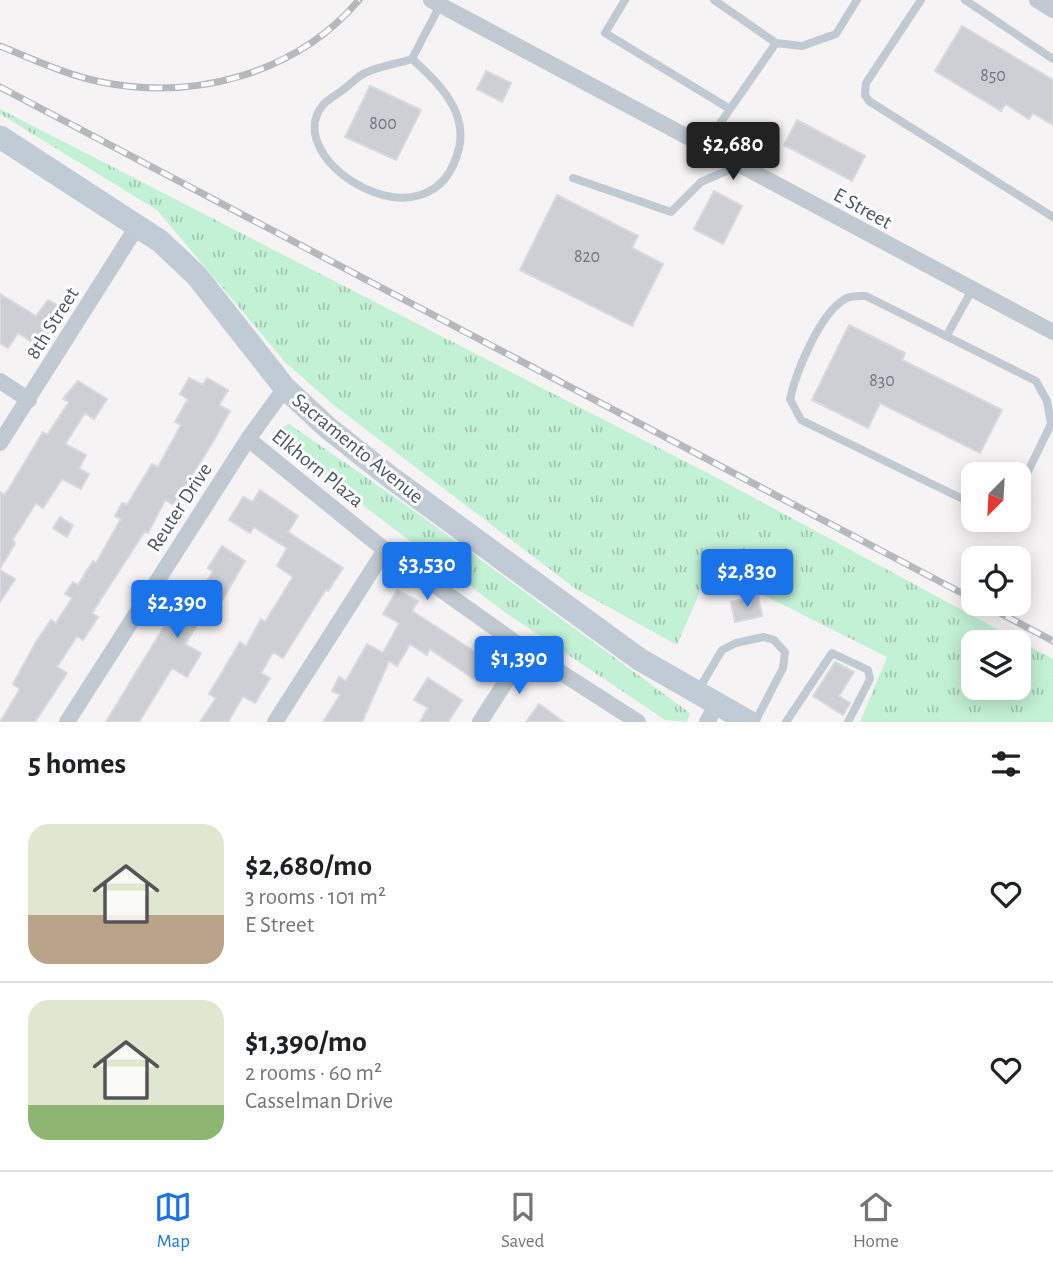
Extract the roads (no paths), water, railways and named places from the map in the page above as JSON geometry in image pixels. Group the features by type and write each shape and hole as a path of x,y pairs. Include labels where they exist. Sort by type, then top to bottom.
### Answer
{"main road":[{"name":"Sacramento Avenue","path":"0,137 138,225 197,276 285,388 328,428 390,477 555,600 707,706 749,722"}],"street":[{"path":"1037,0 1053,10"},
{"name":"E Street","path":"435,2 1053,332"},
{"name":"8th Street","path":"0,443 138,225"},
{"path":"0,381 29,400"},
{"name":"Reuter Drive","path":"67,722 248,439 285,388"},
{"name":"Elkhorn Plaza","path":"248,439 385,550 526,650 638,722"},
{"path":"275,722 385,550"},
{"path":"480,722 526,650"}],"lane":[{"path":"625,0 605,33 730,109"},
{"path":"714,0 776,43 802,46 836,34 857,0"},
{"path":"921,0 866,83 865,95 869,101 1053,217"},
{"path":"965,0 1053,59"},
{"path":"412,59 435,2"},
{"path":"705,145 776,43"},
{"path":"412,59 440,83 455,110 461,139 454,167 435,188 411,197 388,198 364,188 326,159 317,142 316,122 322,106 364,73 412,59"},
{"path":"573,178 671,212 701,182 741,165"},
{"path":"947,335 972,290"},
{"path":"961,498 801,420 790,399 794,378 831,309 848,297 866,296 1036,382 1047,401 1051,424 1031,465"},
{"path":"707,706 722,650 736,643 764,637 774,640 785,652 783,668 755,722"},
{"path":"786,722 832,653 867,670 870,679 848,722"}],"railway":[{"path":"0,46 62,71 101,82 172,88 207,84 241,76 305,47 334,26 359,0"},
{"path":"0,87 961,593"},
{"path":"1006,616 1053,641"}]}
